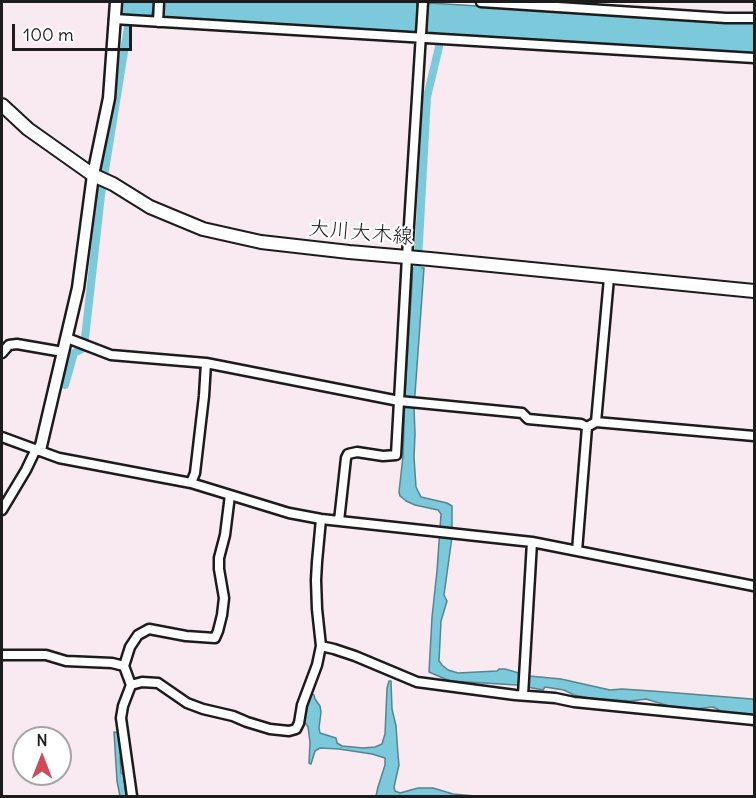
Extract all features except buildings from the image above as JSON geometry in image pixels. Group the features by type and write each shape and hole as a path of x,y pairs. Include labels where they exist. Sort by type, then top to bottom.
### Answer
{"main road":[{"name":"大川大木線","path":"2,105 28,129 95,176 113,184 150,207 203,230 261,242 349,252 754,291"}],"street":[{"path":"2,510 38,450 67,338 78,288 109,98 117,20 116,2"},
{"path":"158,20 159,2"},
{"path":"339,521 348,454 357,452 383,456 396,455 423,2"},
{"path":"481,2 754,18"},
{"path":"117,20 158,20 754,58"},
{"path":"596,422 609,278"},
{"path":"67,338 111,355 207,363 400,401 522,413 528,419 581,424 587,427"},
{"path":"2,353 9,345 17,344 63,352"},
{"path":"191,483 195,473 207,363"},
{"path":"587,427 596,422 754,436"},
{"path":"577,551 587,427"},
{"path":"2,437 59,458 191,483 289,513 321,519 532,542 754,586"},
{"path":"132,796 121,718 131,685 124,666 130,647 138,635 149,628 186,636 215,638 224,598 219,558 225,535 230,495"},
{"path":"131,685 142,682 158,683 187,703 203,709 233,716 270,729 289,731 297,729 302,705 317,665 321,646 316,562 321,519"},
{"path":"524,693 532,542"},
{"path":"321,646 355,656 417,682 524,693 574,702 754,720"},
{"path":"2,655 46,655 66,661 112,663 124,666"}],"water":[{"path":"120,2 417,2 417,13 426,14 429,3 754,23 754,53 427,33 426,23 417,22 415,32 164,17 163,6 154,6 151,17 122,16 119,12"},
{"path":"413,268 424,268 414,408 416,487 421,497 452,506 452,537 444,595 447,601 441,621 439,661 442,665 458,673 505,669 529,676 561,679 610,690 752,699 754,700 754,715 722,713 713,707 695,709 669,706 646,699 631,701 589,698 545,687 543,690 517,685 450,681 429,672 441,514 438,510 406,501 399,492"},
{"path":"389,681 391,681 399,765 395,791 400,793 418,788 433,788 453,794 475,796 376,796 385,758 372,754 320,748 315,751 311,764 309,763 310,742 308,727 304,721 308,696 311,693 314,695 320,706 320,733 336,738 337,743 342,746 375,747 382,744 385,734"},
{"path":"114,732 120,733 123,755 120,757 121,773 124,775 126,796 120,796 117,781"}],"waterway":[{"path":"65,385 74,353 82,349 85,338 101,195 132,2"},
{"path":"417,278 427,97 439,47 437,32"}]}
